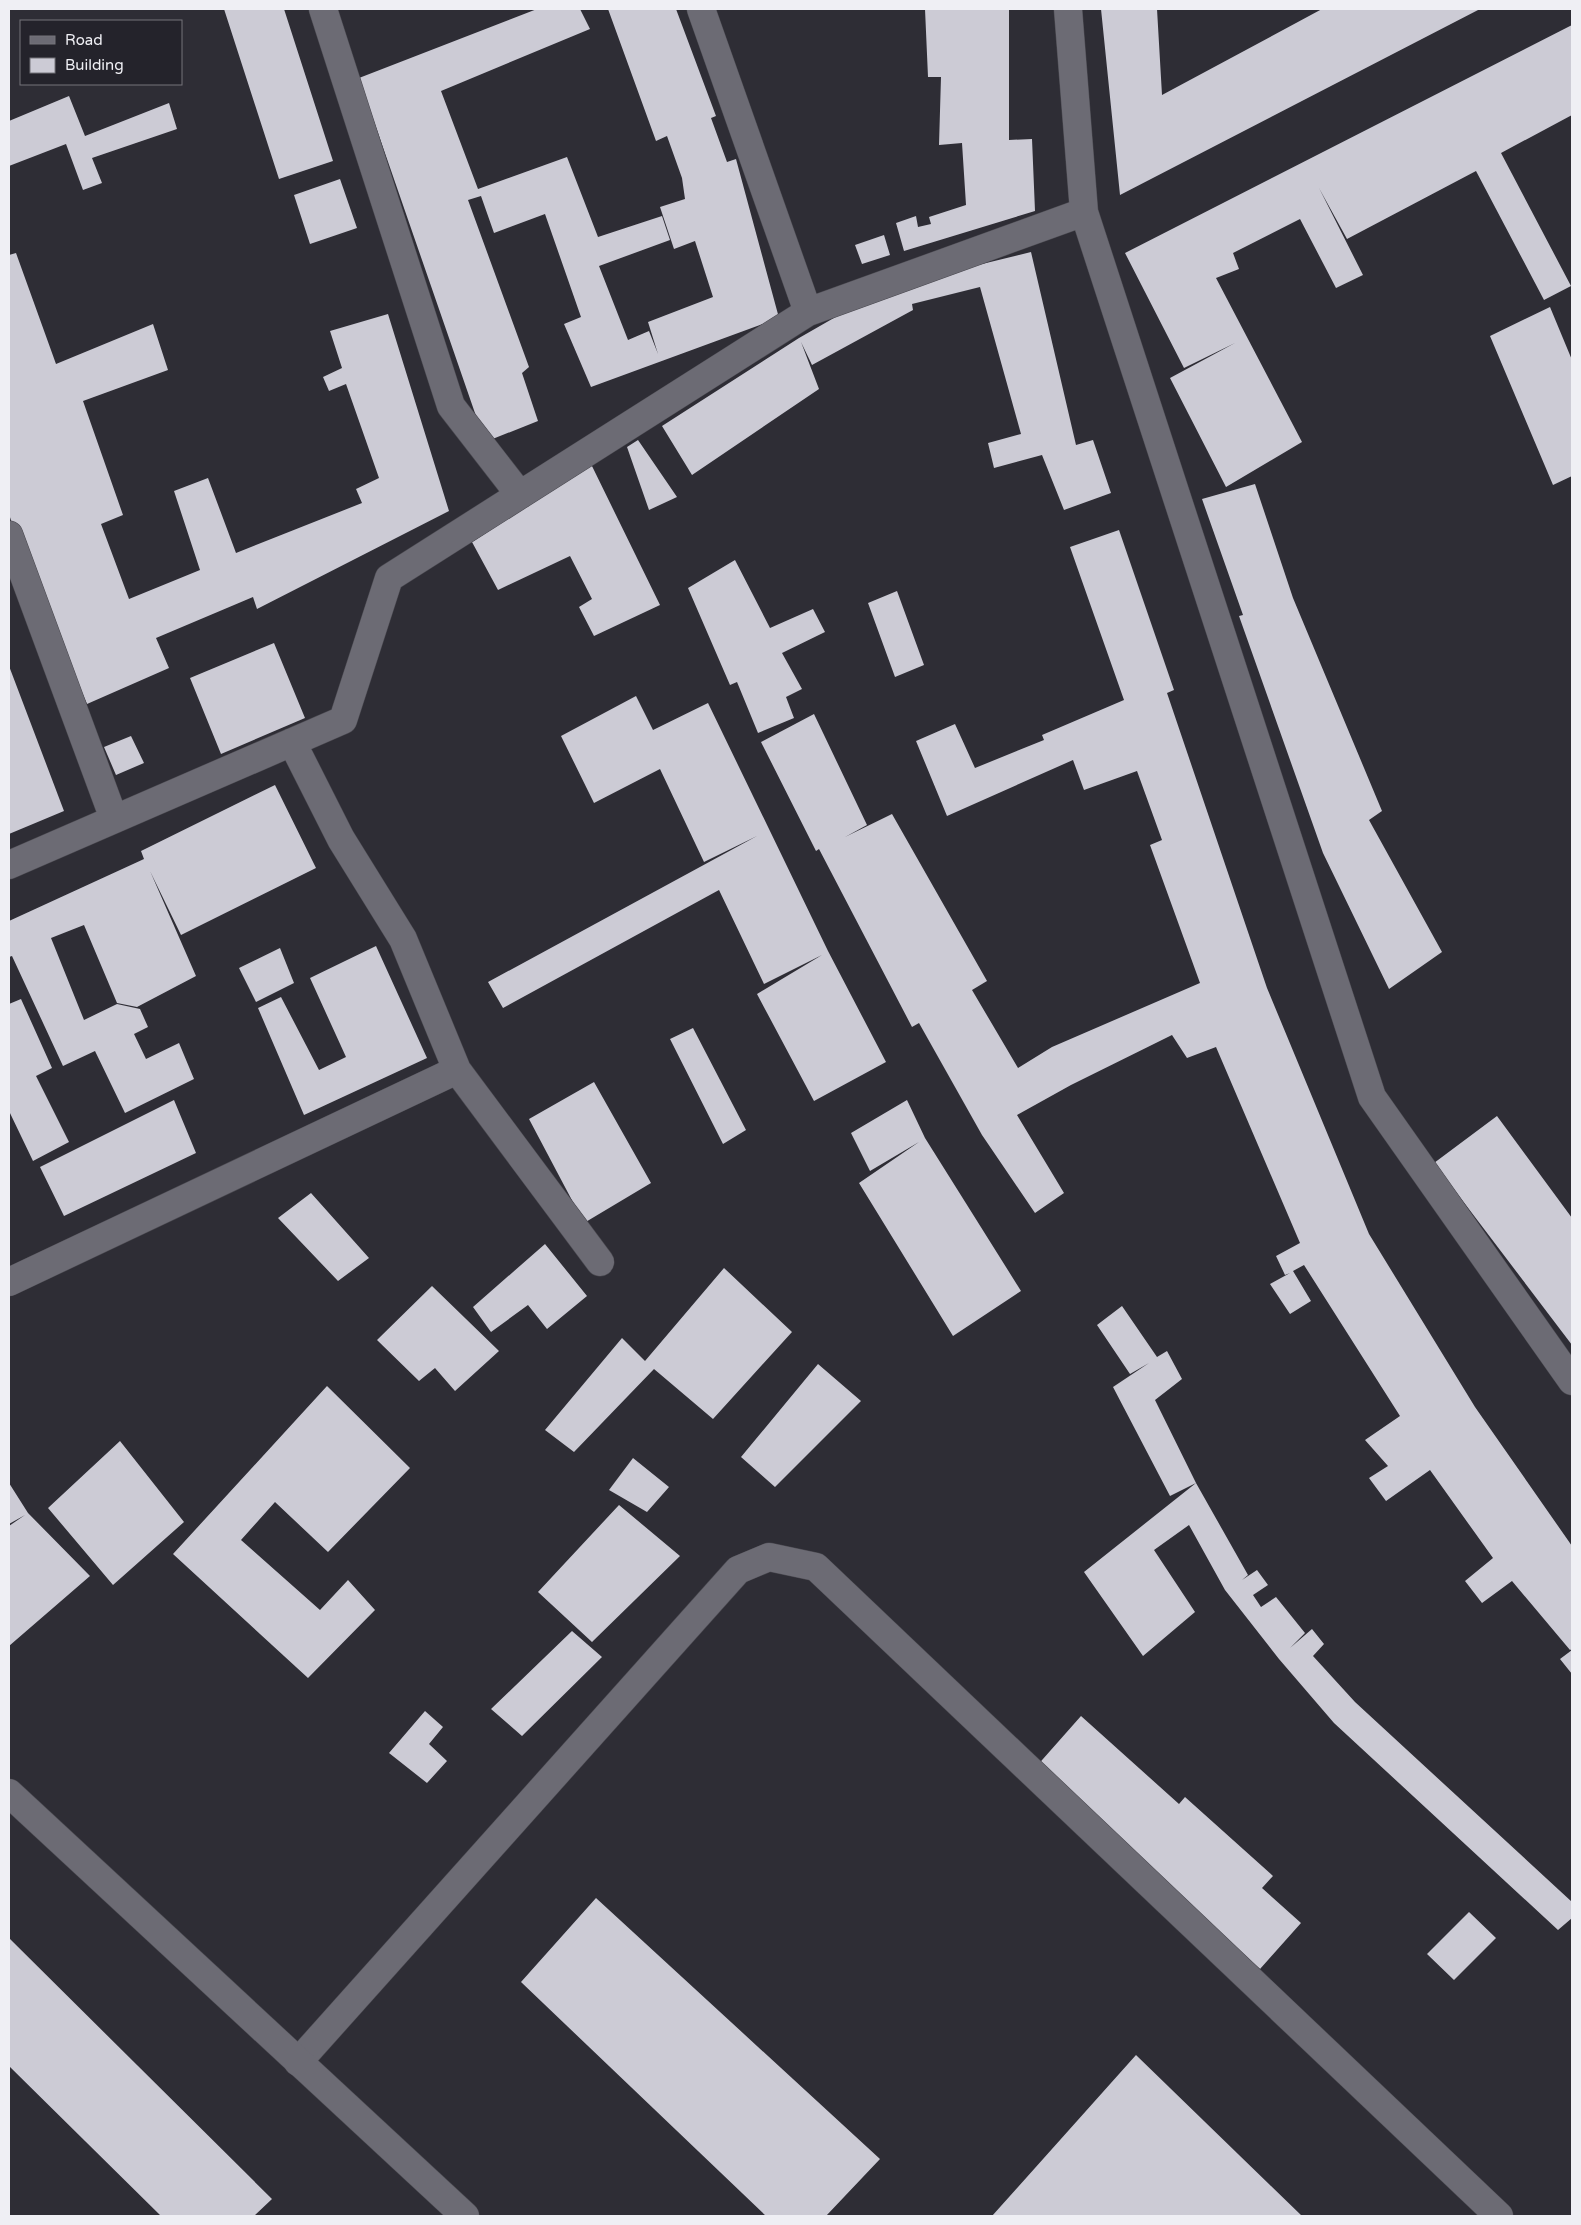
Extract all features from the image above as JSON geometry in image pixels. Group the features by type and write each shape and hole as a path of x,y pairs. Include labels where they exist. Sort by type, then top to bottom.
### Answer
{"street":[{"path":"323,9 451,406 520,495"},
{"path":"702,9 808,312"},
{"path":"1068,9 1084,212 1372,1097 1572,1381"},
{"path":"9,865 342,720 389,578 808,312 1084,212"},
{"path":"9,535 114,820"},
{"path":"292,742 341,838 403,939 457,1070 600,1262"},
{"path":"9,1282 457,1070"},
{"path":"298,2062 738,1570 769,1557 816,1567 1499,2216"},
{"path":"9,1792 465,2216"}],"building":[{"path":"224,9 284,9 333,161 279,179"},
{"path":"537,9 580,9 590,29 441,91 478,189 567,157 598,237 662,216 670,240 599,266 628,340 649,331 658,354 648,322 713,297 695,241 674,249 660,207 685,199 682,178 667,136 656,141 608,9 676,9 716,116 711,118 727,162 736,159 779,318 591,387 564,324 581,317 545,214 494,233 481,196 468,200 529,367 522,373 538,421 485,442 359,78"},
{"path":"925,9 1009,9 1009,140 1032,139 1035,211 904,251 896,223 916,216 918,227 931,224 929,217 966,205 962,143 939,145 941,77 928,77"},
{"path":"1101,9 1157,9 1162,95 1322,9 1480,9 1120,195"},
{"path":"1572,25 1572,115 1501,153 1571,286 1544,300 1476,171 1347,239 1319,188 1363,275 1336,288 1300,219 1233,253 1239,269 1216,278 1302,442 1226,487 1170,378 1235,343 1184,368 1125,253"},
{"path":"69,96 85,136 169,103 177,129 92,158 102,183 83,190 66,144 9,166 9,121"},
{"path":"340,179 357,228 310,244 294,195"},
{"path":"884,235 890,255 862,264 855,245"},
{"path":"1031,252 1076,445 1093,440 1111,493 1064,510 1042,455 994,468 988,443 1021,434 980,287 912,304 913,310 812,365 801,342 819,389 692,475 662,426 799,338 853,307 904,283"},
{"path":"16,253 56,364 153,324 168,370 83,401 123,515 101,524 129,599 200,570 174,491 208,478 236,553 362,503 356,489 379,478 346,384 329,391 323,377 342,368 330,331 388,314 449,511 257,609 253,597 156,638 169,668 87,704 22,555 9,514 9,255"},
{"path":"1550,307 1572,360 1572,476 1553,485 1490,336"},
{"path":"638,440 677,497 649,510 627,447"},
{"path":"591,464 660,605 594,636 579,607 592,599 570,556 498,590 472,542"},
{"path":"1255,484 1293,598 1382,811 1369,820 1442,952 1389,989 1323,853 1239,616 1243,615 1202,499"},
{"path":"1119,530 1174,690 1167,693 1267,988 1369,1234 1475,1407 1572,1546 1572,1649 1570,1650 1512,1581 1482,1603 1465,1581 1493,1558 1430,1470 1386,1501 1369,1478 1388,1466 1365,1440 1400,1416 1304,1265 1293,1271 1311,1301 1290,1314 1270,1284 1290,1273 1285,1275 1276,1256 1300,1243 1216,1047 1187,1058 1172,1035 1071,1085 1017,1115 1064,1193 1035,1213 982,1135 919,1023 912,1027 819,849 816,851 761,742 814,714 867,825 845,837 892,814 987,981 972,990 1018,1068 1052,1047 1200,983 1150,845 1162,840 1137,771 1084,790 1073,760 947,816 916,741 955,724 975,768 1044,740 1042,735 1124,700 1070,547"},
{"path":"735,560 770,628 813,609 825,632 782,653 802,689 786,697 794,718 758,733 737,682 730,685 688,588"},
{"path":"897,591 924,665 895,677 868,603"},
{"path":"274,643 305,718 221,754 190,678"},
{"path":"9,666 64,811 9,834"},
{"path":"636,696 653,730 708,703 828,951 886,1062 814,1101 757,994 822,955 764,984 719,890 503,1008 488,982 757,836 704,862 660,769 594,803 561,736"},
{"path":"131,736 144,763 116,775 104,747"},
{"path":"275,785 316,868 181,935 150,871 196,976 137,1007 117,1003 84,925 51,938 84,1020 117,1004 140,1009 148,1027 134,1034 146,1059 179,1043 194,1079 125,1113 95,1051 63,1066 12,956 9,957 9,921 144,859 141,851"},
{"path":"376,946 427,1058 304,1115 258,1008 281,997 319,1070 346,1057 310,978"},
{"path":"280,948 294,983 256,1002 239,968"},
{"path":"21,999 52,1068 36,1076 69,1142 33,1161 9,1111 9,1004"},
{"path":"693,1028 746,1130 723,1144 670,1039"},
{"path":"594,1082 651,1183 584,1223 529,1119"},
{"path":"174,1100 196,1153 64,1216 40,1167"},
{"path":"907,1100 925,1138 1021,1291 953,1336 859,1183 919,1142 870,1171 851,1133"},
{"path":"1497,1116 1572,1218 1572,1345 1434,1163"},
{"path":"311,1193 369,1258 338,1281 278,1218"},
{"path":"545,1244 587,1296 547,1329 528,1305 491,1332 473,1307"},
{"path":"724,1268 792,1332 713,1419 654,1369 574,1452 545,1430 622,1338 645,1361"},
{"path":"432,1286 499,1351 455,1391 435,1368 419,1381 377,1340"},
{"path":"1122,1306 1157,1357 1167,1351 1182,1379 1155,1400 1196,1483 1170,1496 1113,1387 1149,1363 1130,1374 1097,1325"},
{"path":"818,1364 861,1401 775,1487 741,1457"},
{"path":"327,1386 410,1468 328,1552 275,1502 241,1540 320,1610 348,1580 375,1610 308,1678 173,1554"},
{"path":"120,1441 184,1522 113,1585 48,1508"},
{"path":"633,1458 669,1487 647,1512 609,1490"},
{"path":"9,1483 28,1513 90,1576 9,1646 9,1526 25,1515 9,1524"},
{"path":"1196,1483 1248,1575 1242,1580 1257,1570 1268,1585 1253,1595 1261,1607 1276,1597 1305,1633 1290,1648 1312,1629 1324,1644 1313,1656 1355,1702 1572,1902 1572,1918 1558,1930 1334,1723 1279,1659 1225,1590 1189,1525 1154,1550 1195,1612 1143,1656 1084,1572"},
{"path":"619,1505 680,1556 592,1642 538,1592"},
{"path":"572,1631 602,1657 522,1736 491,1709"},
{"path":"1572,1650 1572,1674 1560,1659"},
{"path":"425,1711 443,1727 429,1744 447,1761 427,1783 389,1753"},
{"path":"1081,1716 1179,1804 1185,1797 1273,1876 1262,1888 1301,1923 1260,1969 1035,1768"},
{"path":"596,1898 880,2159 826,2216 766,2216 521,1982"},
{"path":"1469,1912 1496,1938 1454,1980 1427,1954"},
{"path":"9,1938 272,2199 254,2216 161,2216 9,2066"},
{"path":"1136,2055 1302,2216 992,2216"}]}
